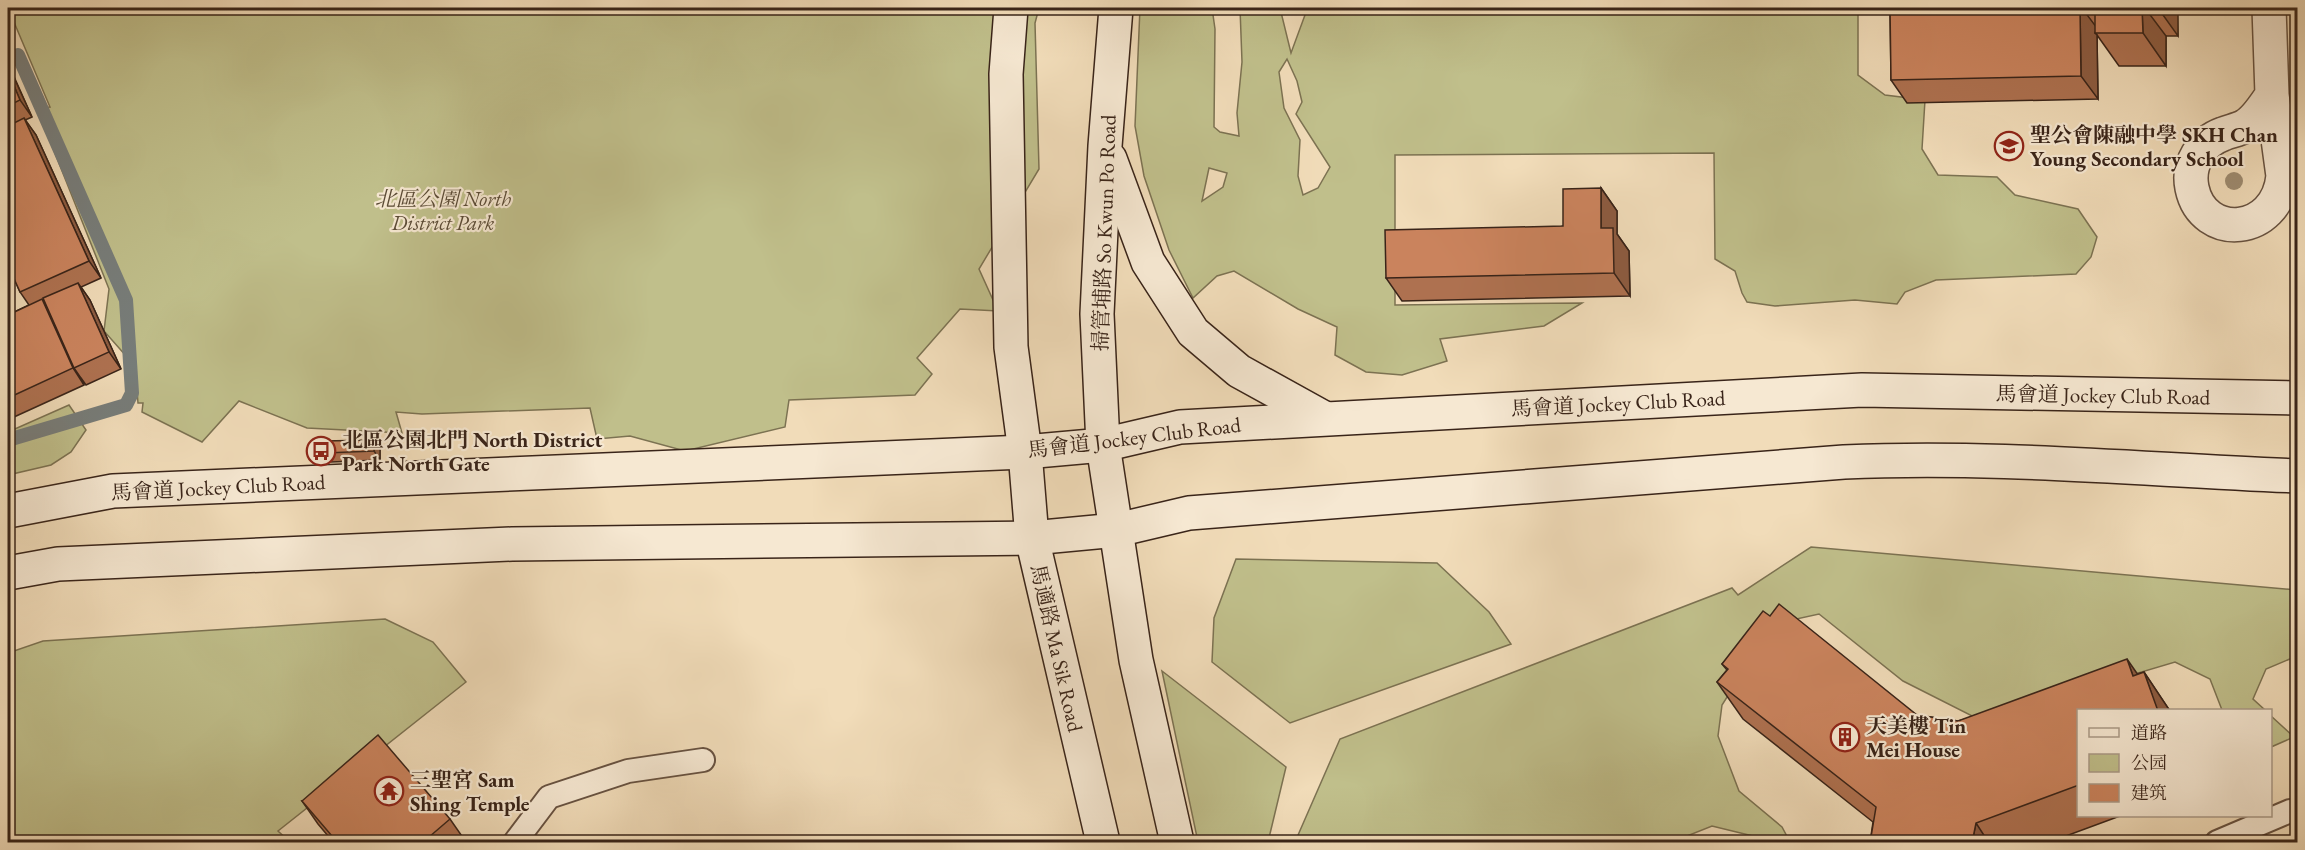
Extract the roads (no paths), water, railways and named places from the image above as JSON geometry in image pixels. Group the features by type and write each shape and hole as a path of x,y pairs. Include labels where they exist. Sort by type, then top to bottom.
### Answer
{"main road":[{"path":"1011,8 1006,74 1011,347 1024,452"},
{"name":"掃管埔路 So Kwun Po Road","path":"1116,8 1105,147 1097,314 1102,445 1117,530"},
{"path":"2269,8 2272,95"},
{"path":"1105,147 1148,262 1193,332 1239,370 1324,418"},
{"name":"馬會道 Jockey Club Road","path":"8,511 113,491 1024,452 1102,445 1180,427 1862,390 2298,398"},
{"name":"馬適路 Ma Sik Road","path":"1024,452 1032,538 1103,843"},
{"path":"8,573 58,564 512,544 1032,538 1117,530 1189,513 1867,460 1973,459 2298,476"},
{"path":"1117,530 1136,660 1177,843"}],"lane":[{"path":"515,843 549,797 628,771 703,760"},
{"path":"2217,843 2290,811 2298,812"}],"waterway":[{"path":"8,440 126,405 132,393 126,300 18,55"}],"place":[{"name":"聖公會陳融中學 SKH Chan Young Secondary School","path":"2009,146"},
{"name":"北區公園北門 North District Park North Gate","path":"321,451"},
{"name":"天美樓 Tin Mei House","path":"1845,737"},
{"name":"三聖宮 Sam Shing Temple","path":"389,791"}],"park label":[{"name":"北區公園 North District Park","path":"443,210"}]}
